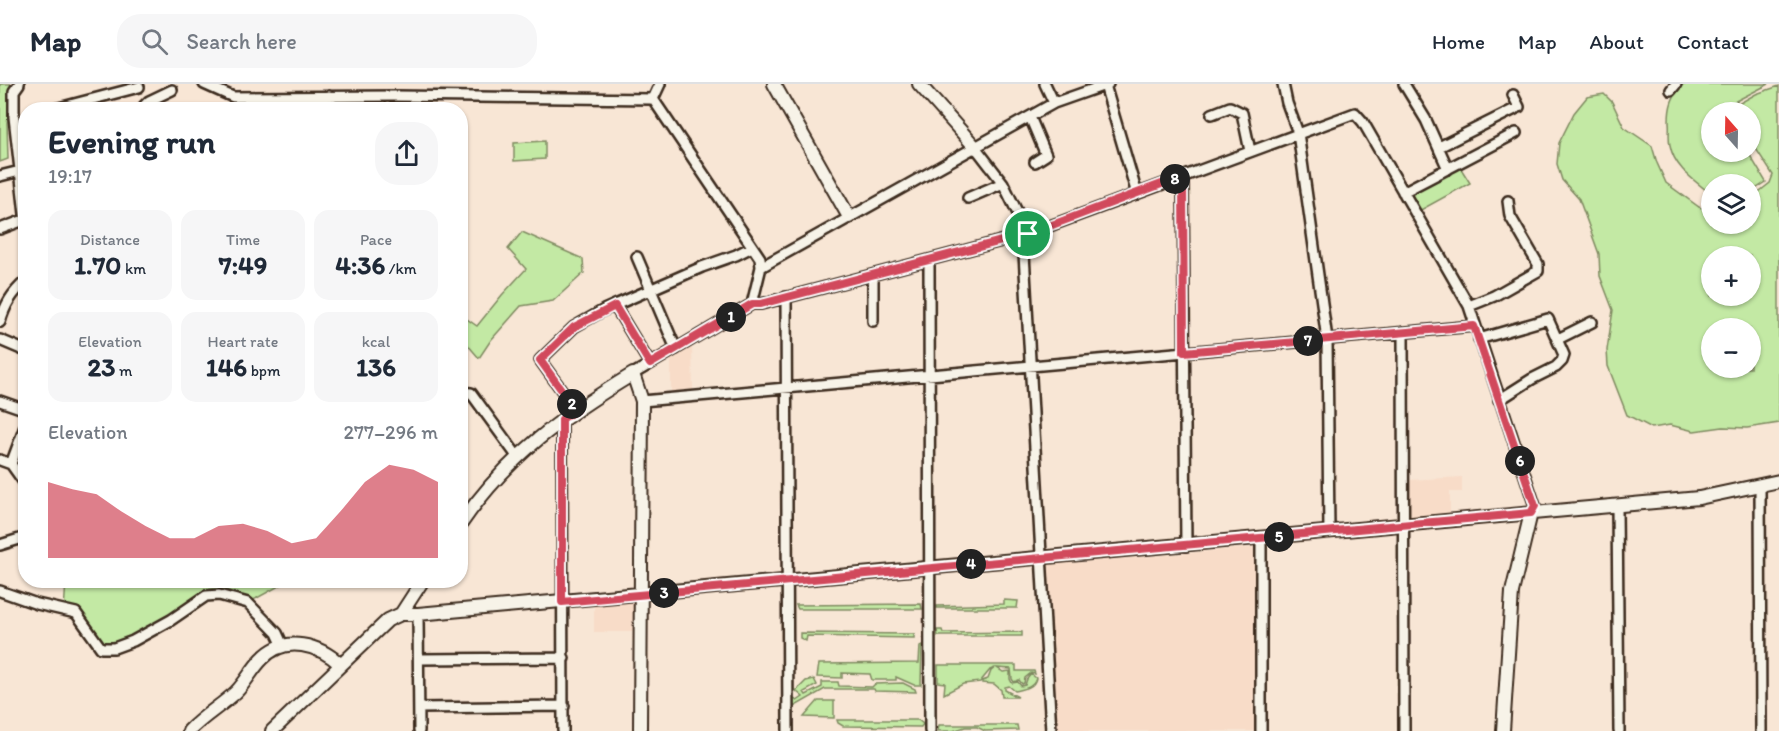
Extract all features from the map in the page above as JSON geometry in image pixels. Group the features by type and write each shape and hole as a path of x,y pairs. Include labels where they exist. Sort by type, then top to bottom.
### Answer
{"street":[{"path":"18,153 14,91 19,84"},
{"path":"204,84 233,97 653,99"},
{"path":"396,96 397,84"},
{"path":"653,99 660,84"},
{"path":"774,84 849,217"},
{"path":"919,84 976,148 1003,183 1025,235 1030,365 1051,731"},
{"path":"1045,84 1054,103"},
{"path":"1282,84 1298,133 1328,339 1329,532"},
{"path":"1404,84 1426,120 1448,169"},
{"path":"79,102 139,85 141,102"},
{"path":"761,267 1054,103 1106,85 1137,194"},
{"path":"148,102 171,90"},
{"path":"1439,147 1519,106 1513,95"},
{"path":"330,96 331,102"},
{"path":"653,99 760,258 761,267 752,304"},
{"path":"1212,114 1230,107 1242,113 1251,151"},
{"path":"468,515 517,456 562,419 752,304 761,304 873,276 1025,235 1355,114 1363,122 1469,306 1535,506 1531,513 1512,592 1503,731"},
{"path":"14,117 18,116"},
{"path":"1030,117 1046,155 1035,162"},
{"path":"1403,192 1516,133"},
{"path":"0,176 18,172"},
{"path":"1183,176 1186,546"},
{"path":"968,198 1003,183"},
{"path":"1469,306 1494,296 1538,271 1538,264 1510,216 1508,201"},
{"path":"0,229 18,224"},
{"path":"576,410 540,360 574,327 615,306 752,247"},
{"path":"637,257 676,349"},
{"path":"929,261 930,731"},
{"path":"873,276 873,321"},
{"path":"0,322 5,307 18,288"},
{"path":"786,297 788,731"},
{"path":"615,306 650,364"},
{"path":"1479,339 1548,319 1558,339 1563,355 1562,361 1556,367 1524,383 1499,400"},
{"path":"1558,339 1592,322"},
{"path":"642,401 1474,326"},
{"path":"1403,332 1404,731"},
{"path":"0,340 18,348"},
{"path":"633,374 642,401 640,731"},
{"path":"468,393 471,393 517,456"},
{"path":"0,401 18,407"},
{"path":"562,419 563,731"},
{"path":"11,464 18,445"},
{"path":"0,460 11,464 18,474"},
{"path":"276,729 388,620 400,614 640,596 1617,506 1699,498 1779,481"},
{"path":"1760,485 1761,731"},
{"path":"1617,506 1619,731"},
{"path":"1261,538 1261,731"},
{"path":"0,545 18,539"},
{"path":"400,614 418,588"},
{"path":"0,591 37,604 76,613 101,648 114,648 133,641 171,620 206,596 219,595 248,603 277,633 283,646"},
{"path":"418,614 419,731"},
{"path":"189,731 236,692 263,657 283,646 301,644 316,647 341,665"},
{"path":"418,659 564,658"},
{"path":"419,708 564,706"}],"shaded area":[{"path":"692,344 693,393 671,395 671,357"},
{"path":"1462,477 1462,492 1450,492 1450,513 1409,517 1409,480"},
{"path":"1257,547 1257,731 1058,731 1048,565"},
{"path":"633,601 633,632 594,632 594,604"}],"green space":[{"path":"0,84 13,84 7,123 8,159 0,162"},
{"path":"1683,84 1769,84 1734,102 1701,102 1701,162 1754,162 1766,182 1761,185 1761,174 1701,174 1701,186 1692,179 1676,161 1669,142 1669,116 1674,97"},
{"path":"1779,86 1779,423 1747,428 1723,427 1694,431 1670,425 1652,428 1627,415 1608,366 1607,350 1613,310 1600,276 1599,254 1579,199 1562,180 1557,164 1559,143 1574,113 1587,97 1604,94 1612,102 1624,127 1652,146 1666,183 1701,208 1701,234 1761,234 1761,190 1770,183 1773,175 1761,156 1761,102 1742,102"},
{"path":"545,141 545,159 514,161 514,143"},
{"path":"1460,167 1470,183 1419,211 1409,193"},
{"path":"522,232 583,259 584,273 553,301 521,306 491,340 479,358 468,345 468,320 477,326 526,269 508,249"},
{"path":"66,588 275,588 248,603 206,596 133,641 101,648 76,613 64,611"},
{"path":"1004,600 1018,601 1017,608 937,608 937,606 1004,604"},
{"path":"921,604 922,609 798,609 796,605"},
{"path":"937,630 942,630 943,633 1022,632 1022,636 938,636"},
{"path":"800,633 914,634 914,638 807,636 806,641 800,638"},
{"path":"922,645 921,685 914,685 896,677 896,680 872,680 870,674 842,673 842,678 817,677 819,664 919,663 920,646"},
{"path":"938,665 1016,665 1016,671 1034,671 1035,674 1031,673 1022,684 1019,680 1014,682 1011,669 997,668 1003,672 1010,671 1012,683 1018,682 1021,686 1025,685 1031,674 1036,678 1031,686 1025,689 1015,691 1009,686 1005,687 1005,690 1018,697 1002,697 1001,690 994,684 982,683 988,679 995,668 990,670 980,682 963,684 944,694 945,683 938,682"},
{"path":"814,679 817,685 804,692 806,695 822,687 822,682 838,682 839,686 872,687 875,684 903,683 915,689 916,692 825,689 792,708 792,697 797,701 803,697 796,691 806,681"},
{"path":"818,701 834,701 834,718 804,717"},
{"path":"837,720 918,720 923,724 921,727 843,726"},
{"path":"939,725 1017,725 1018,730 985,731 977,727 965,727 953,731 938,731"}],"route":[{"path":"1183,176 1185,190 1184,352 1474,326 1535,506 1531,513 1405,526 562,602 562,419 576,410 540,360 574,327 615,306 650,364 752,304 761,304 873,276 1028,234 1183,176"}]}
